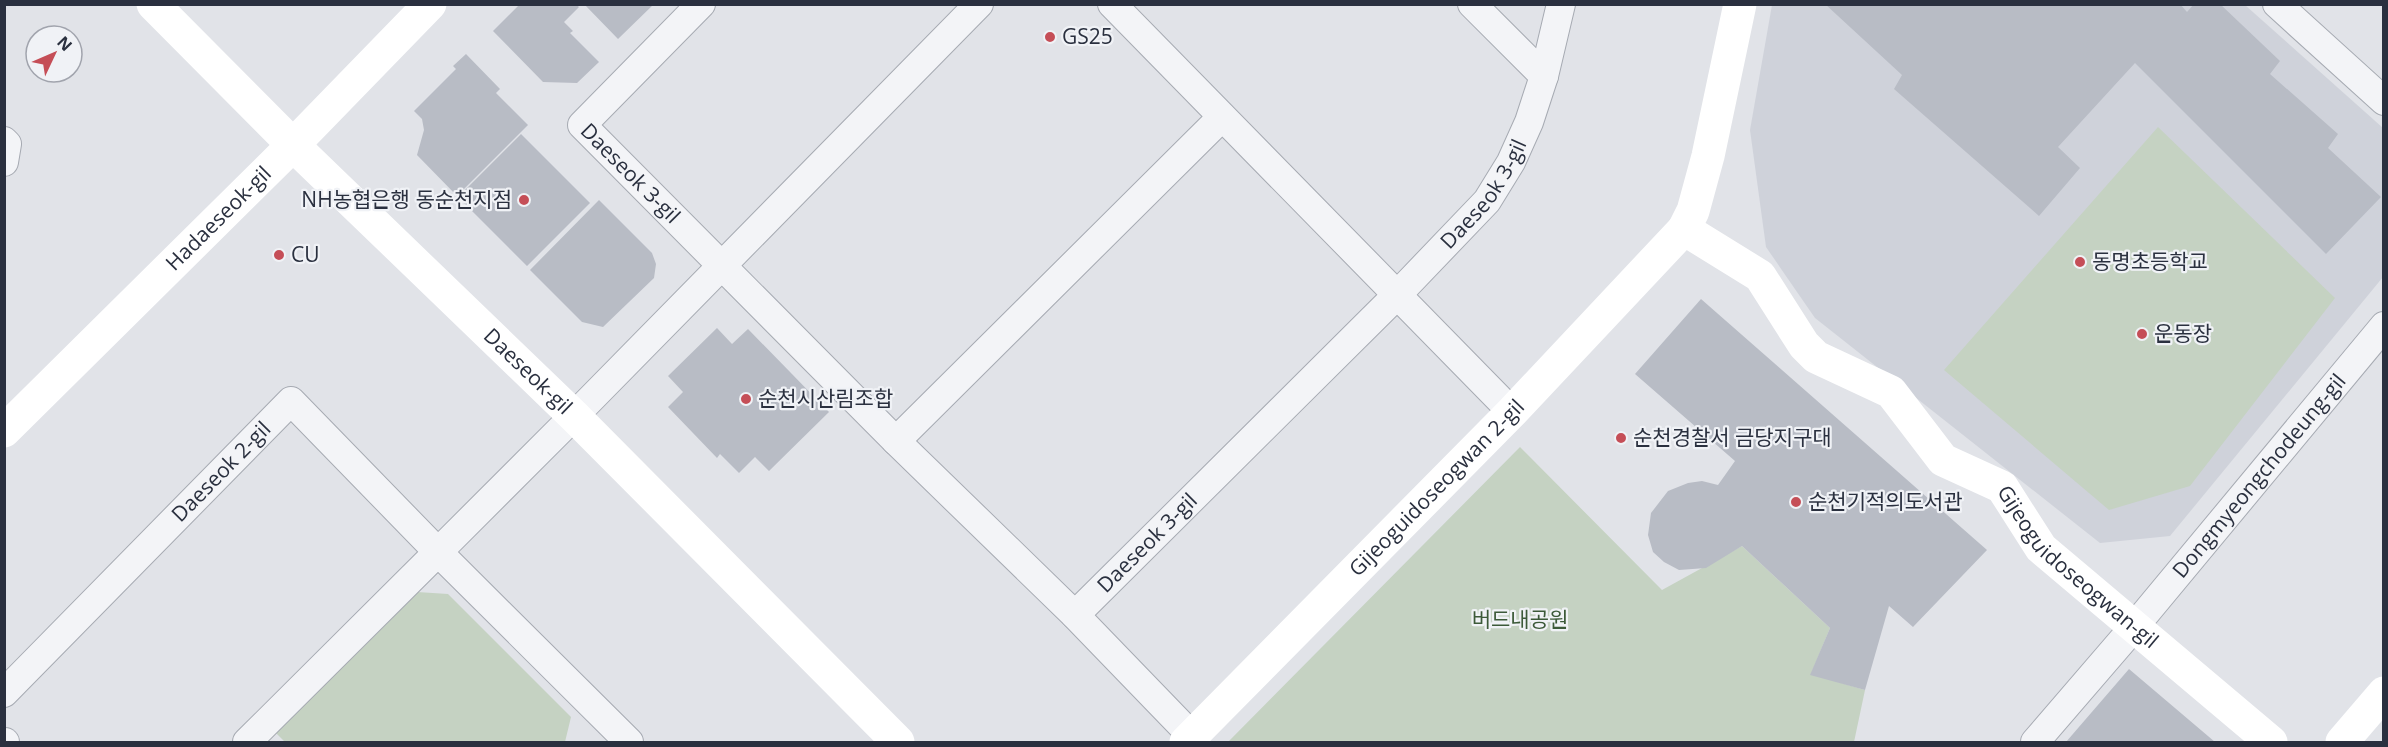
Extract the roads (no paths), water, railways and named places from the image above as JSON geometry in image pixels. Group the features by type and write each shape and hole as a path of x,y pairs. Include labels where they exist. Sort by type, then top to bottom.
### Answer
{"street":[{"name":"Daeseok-gil","path":"153,4 293,145 574,416 897,742"},
{"name":"Hadaeseok-gil","path":"4,430 293,145 430,4"},
{"name":"Daeseok 3-gil","path":"701,4 582,125 896,441 1075,615 1397,295 1487,201 1511,162 1529,122 1544,76 1561,4"},
{"path":"248,742 722,267 979,4"},
{"path":"1112,4 1512,412"},
{"path":"1473,4 1544,76"},
{"path":"1684,229 1694,211 1708,156 1740,4"},
{"path":"2277,4 2384,101"},
{"path":"896,441 1222,117"},
{"path":"4,141 7,144 4,162"},
{"name":"Gijeoguidoseogwan 2-gil","path":"1189,739 1512,412 1684,229"},
{"name":"Gijeoguidoseogwan-gil","path":"1684,229 1760,276 1803,345 1810,352 1891,392 1942,460 2002,487 2041,548 2271,742"},
{"name":"Dongmyeongchodeung-gil","path":"2035,742 2134,627 2384,326"},
{"name":"Daeseok 2-gil","path":"4,693 291,401 613,737"},
{"path":"1075,615 1189,739"},
{"path":"2342,742 2384,693"}],"place":[{"name":"GS25","path":"1050,37"},
{"name":"NH농협은행 동순천지점","path":"524,200"},
{"name":"CU","path":"279,255"},
{"name":"동명초등학교","path":"2080,262"},
{"name":"운동장","path":"2142,334"},
{"name":"순천시산림조합","path":"746,399"},
{"name":"순천경찰서 금당지구대","path":"1621,438"},
{"name":"순천기적의도서관","path":"1796,502"}],"park label":[{"name":"버드내공원","path":"1520,620"}]}
